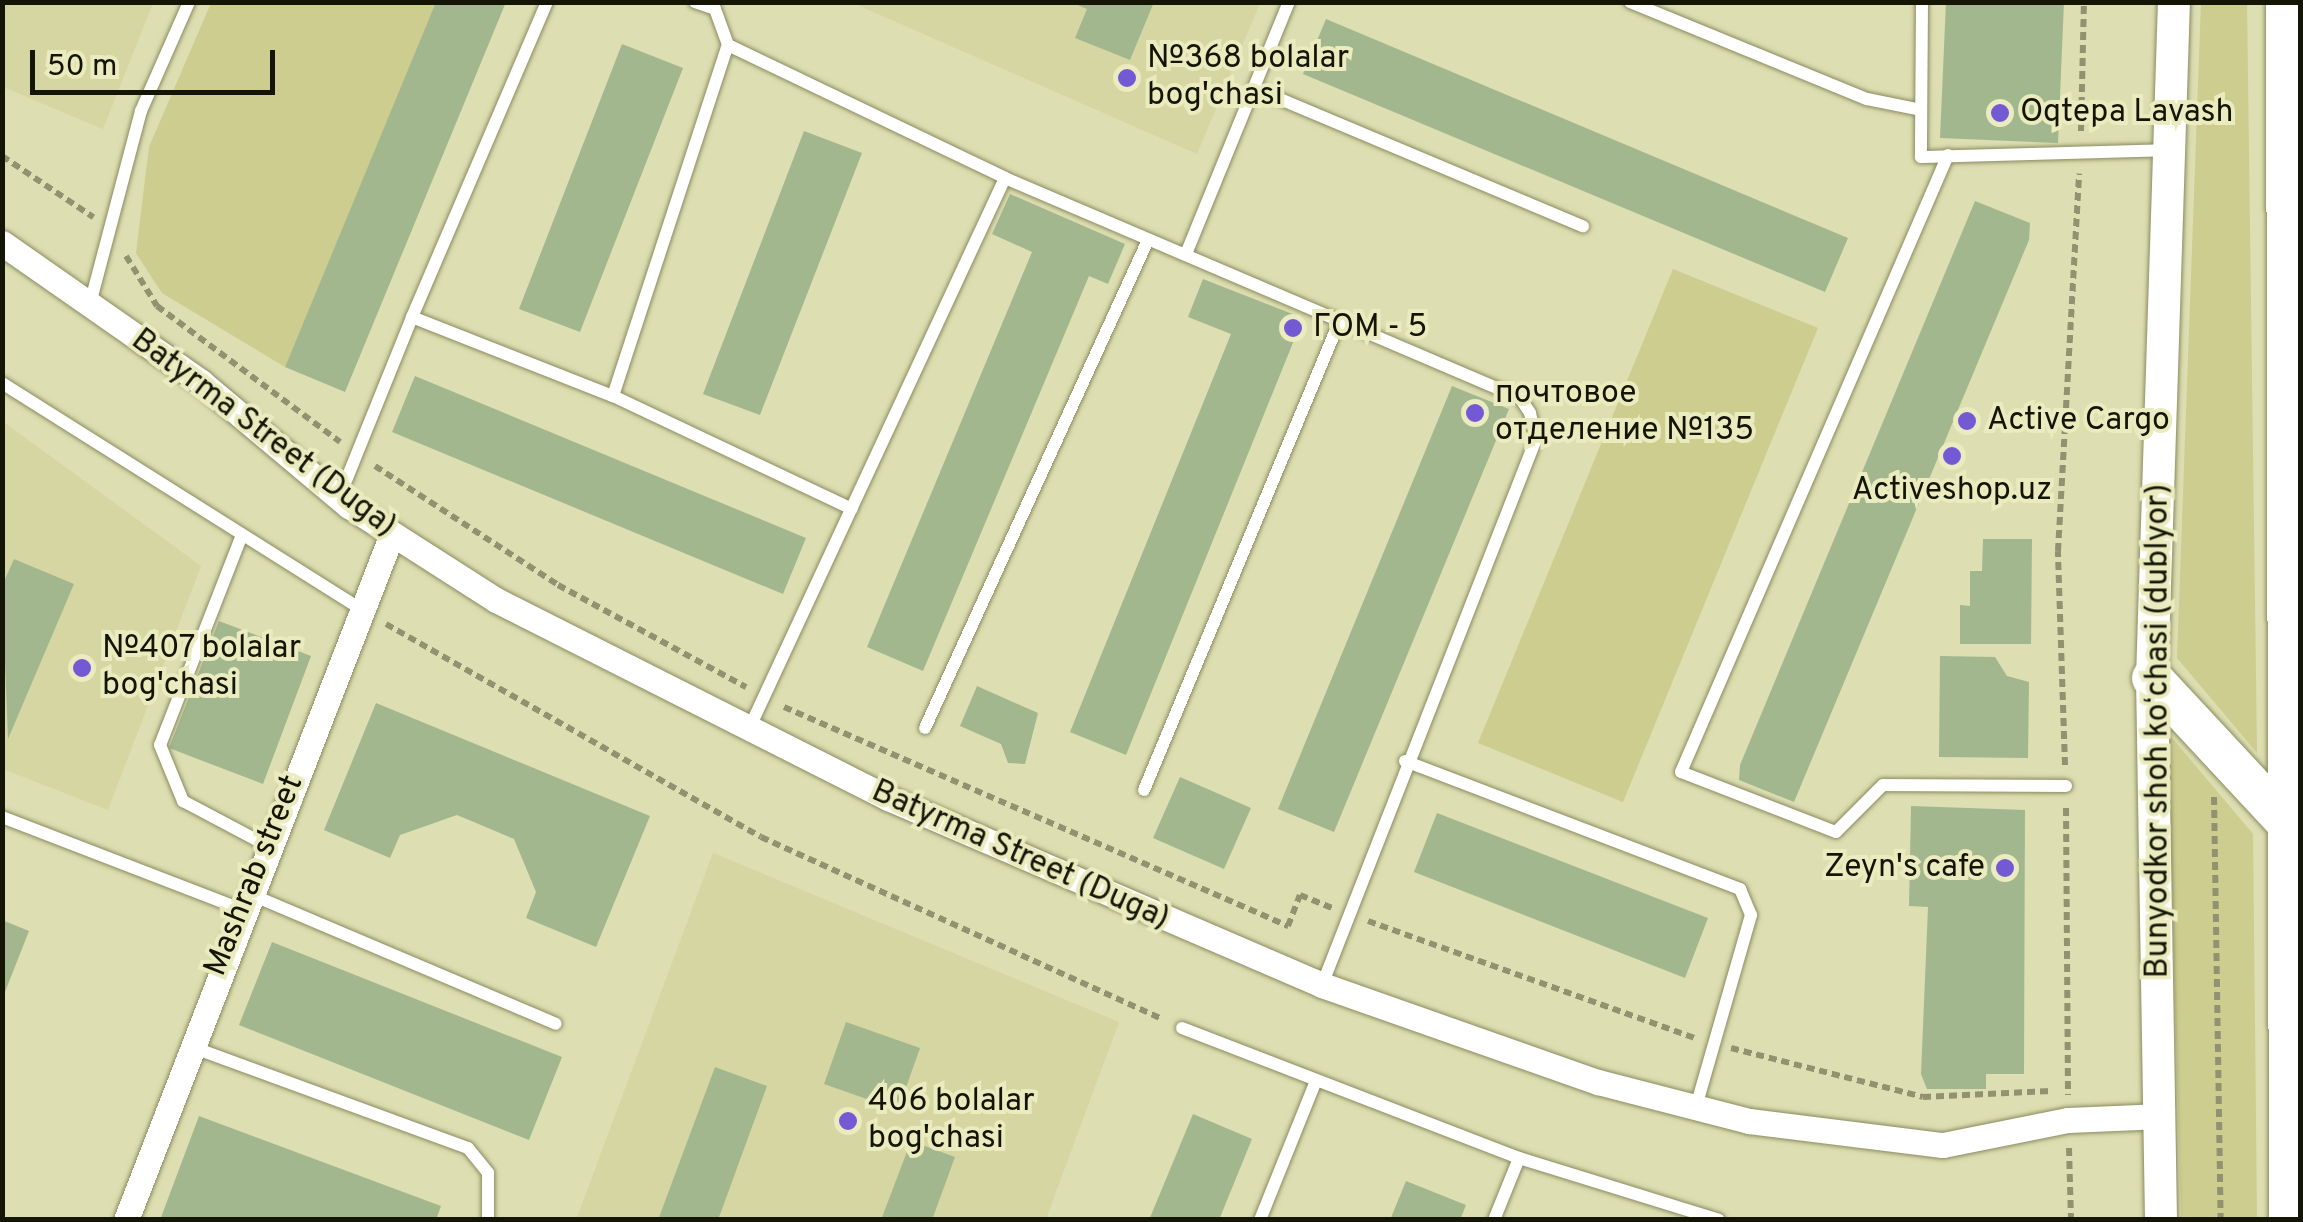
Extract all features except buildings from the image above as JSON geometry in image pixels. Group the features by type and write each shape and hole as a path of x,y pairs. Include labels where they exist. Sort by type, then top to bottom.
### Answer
{"main road":[{"path":"2286,2 2289,1220"},
{"path":"2152,678 2286,822"}],"street":[{"name":"Bunyodkor shoh koʻchasi (dublyor)","path":"2161,1220 2152,678 2174,2"},
{"name":"Batyrma Street (Duga)","path":"2,244 90,304 339,498 496,600 750,729 1031,863 1322,985 1695,1110 1943,1144 2068,1120 2162,1116"},
{"name":"Mashrab street","path":"126,1220 244,900 392,534"}],"lane":[{"path":"90,304 141,111 189,2"},
{"path":"339,498 547,2"},
{"path":"612,396 728,45 717,6 695,2"},
{"path":"1186,254 1289,2"},
{"path":"1630,2 1867,99 1922,110"},
{"path":"1922,2 1921,157 2167,150"},
{"path":"728,45 1005,178 1520,398 1536,438 1405,760 1322,985"},
{"path":"1254,88 1583,226"},
{"path":"1948,155 1681,772 1836,832 1883,785 2066,786"},
{"path":"750,729 1005,178"},
{"path":"925,728 1148,240"},
{"path":"412,318 612,396 852,509"},
{"path":"1144,790 1340,320"},
{"path":"2,383 240,540 362,610"},
{"path":"240,540 160,746 183,802 266,845"},
{"path":"1405,760 1740,889 1750,916 1695,1110"},
{"path":"2,816 244,900 556,1024"},
{"path":"1182,1028 1315,1083 1519,1158 1719,1220"},
{"path":"189,1046 468,1148 488,1173 488,1220"},
{"path":"1260,1220 1315,1083"},
{"path":"1494,1220 1519,1158"}],"path":[{"path":"2071,1220 2066,786 2058,552 2080,151 2084,2"},
{"path":"2,156 124,235 136,282 157,306 358,455 558,585 764,697 1288,926 1300,895 1714,1044 1924,1097 2068,1091"},
{"path":"362,610 761,837 1182,1028"},
{"path":"2213,786 2220,1220"}],"shaded area":[{"path":"2,3 153,3 103,129 3,87"},
{"path":"211,3 436,3 285,367 162,293 136,253 149,147"},
{"name":"№368 bolalar bog'chasi","path":"853,3 1260,3 1197,154"},
{"path":"2201,3 2247,3 2257,753 2177,658"},
{"path":"1673,269 1818,328 1623,802 1478,743"},
{"name":"№407 bolalar bog'chasi","path":"2,421 201,566 108,810 3,769"},
{"path":"2168,733 2253,834 2257,1219 2181,1219"},
{"name":"406 bolalar bog'chasi","path":"713,853 1119,1022 1046,1219 576,1220"}],"place":[{"name":"№368 bolalar bog'chasi","path":"1127,78"},
{"name":"Oqtepa Lavash","path":"2000,113"},
{"name":"ГОМ - 5","path":"1293,328"},
{"name":"почтовое отделение №135","path":"1475,413"},
{"name":"Active Cargo","path":"1967,421"},
{"name":"Activeshop.uz","path":"1952,456"},
{"name":"№407 bolalar bog'chasi","path":"82,668"},
{"name":"Zeyn's cafe","path":"2005,868"},
{"name":"406 bolalar bog'chasi","path":"848,1121"}]}
